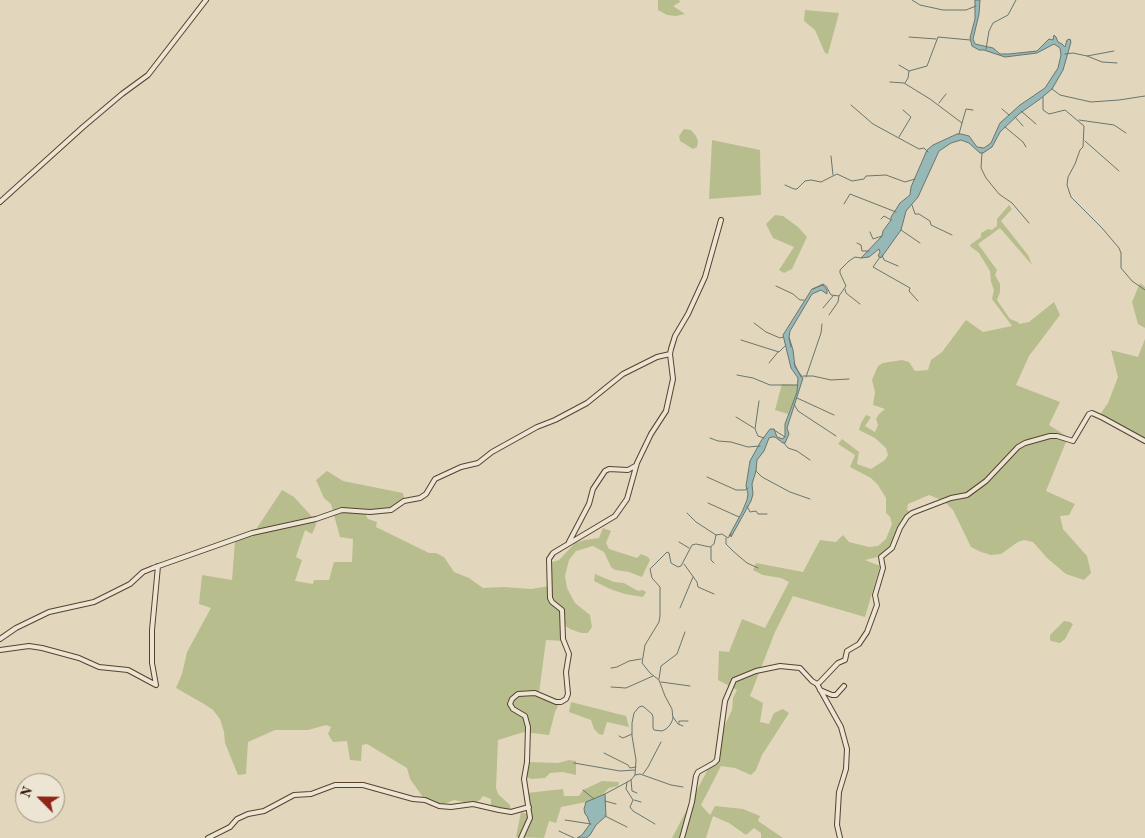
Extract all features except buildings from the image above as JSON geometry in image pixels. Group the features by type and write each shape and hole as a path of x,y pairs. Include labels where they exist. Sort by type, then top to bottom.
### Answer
{"street":[{"path":"0,202 95,116 148,76 206,0"},
{"path":"521,838 530,818 524,779 527,762 528,727 526,716 513,709 510,704 512,699 518,694 535,693 556,702 561,702 567,697 566,672 569,654 563,640 562,610 550,598 548,561 553,553 569,542 612,518 629,495 636,466 650,434 666,411 673,379 670,354 675,336 688,314 705,277 721,220"},
{"path":"0,639 16,628 49,612 94,602 130,584 143,572 252,533 316,519 342,510 391,510 404,501 418,499 424,496 435,479 460,467 478,462 537,427 587,403 623,374 657,357 670,354"},
{"path":"817,684 838,663 844,660 847,651 859,644 867,632 877,606 875,595 883,568 881,557 892,548 900,528 912,513 951,498 968,495 986,481 1018,447 1025,443 1050,436 1072,441 1089,414 1092,413 1145,441"},
{"path":"569,542 589,504 593,489 605,471 609,469 628,470 636,466"},
{"path":"0,650 29,646 42,648 79,658 99,667 128,670 156,685 152,662 152,630 158,566"},
{"path":"682,838 692,802 694,778 698,772 717,760 725,702 734,680 756,671 780,666 800,668 817,684 840,727 847,749 846,769 839,792 836,826 840,838"},
{"path":"820,690 836,695 844,686"},
{"path":"208,838 230,827 237,819 248,814 264,811 294,795 311,794 335,785 363,784 413,799 425,800 445,806 473,804 511,812 529,807"}],"green space":[{"path":"658,0 679,0 680,2 673,6 685,14 667,15 658,10"},
{"path":"805,10 839,13 828,54 825,53 815,30 804,21"},
{"path":"684,129 691,130 696,136 698,141 697,147 693,149 680,141 679,136"},
{"path":"712,140 760,150 761,195 709,199"},
{"path":"1009,205 1012,209 1001,221 1028,255 1032,265 1000,228 978,244 997,270 995,275 1000,284 1000,292 997,300 1010,319 1019,324 1029,322 1054,302 1060,315 1029,356 1016,385 1060,402 1049,425 1068,437 1046,491 1075,504 1069,515 1060,516 1063,529 1087,556 1091,573 1084,580 1066,574 1047,558 1033,542 1024,540 1001,554 991,555 981,552 971,547 953,510 944,501 929,495 908,504 907,510 912,513 901,528 893,546 885,555 865,560 880,566 865,617 793,596 775,632 750,696 763,703 760,722 769,724 774,713 783,709 789,713 762,755 756,770 751,775 735,768 721,766 701,805 710,815 715,806 743,809 760,816 758,821 783,838 761,838 761,833 754,828 746,835 729,823 713,816 706,838 672,838 709,767 718,760 722,731 732,710 733,698 737,690 718,680 719,651 729,652 742,619 765,628 789,582 781,578 763,575 753,570 756,563 803,572 820,540 836,542 843,535 849,542 869,547 878,546 886,539 892,524 890,517 886,513 886,498 871,478 850,467 855,455 838,444 842,439 859,452 857,464 871,469 885,460 888,455 886,448 875,438 859,430 866,415 871,417 865,426 875,432 878,425 876,419 885,409 873,405 875,392 872,380 878,366 883,363 902,360 909,362 915,371 928,370 931,360 942,352 966,320 983,332 1012,326 992,299 994,290 990,271 979,253 970,245 981,237 981,233 988,229 992,230 997,226 997,219"},
{"path":"775,215 783,216 798,227 807,237 792,269 784,273 779,270 794,247 773,238 766,224"},
{"path":"1140,283 1145,287 1145,328 1138,324 1132,302"},
{"path":"1145,339 1145,441 1099,416 1108,403 1118,377 1111,350 1138,357"},
{"path":"782,384 797,385 797,392 788,414 775,410"},
{"path":"327,471 343,481 403,493 405,502 398,507 364,512 368,519 377,522 376,527 429,553 436,553 444,557 454,572 469,578 483,588 531,589 550,586 549,563 559,560 575,543 599,538 603,528 611,531 606,543 609,549 637,558 641,554 650,560 642,577 629,572 615,570 611,567 604,552 593,546 576,551 569,560 565,576 567,588 575,603 590,615 592,627 588,633 581,633 561,623 563,641 546,640 539,693 558,699 559,704 549,735 524,732 498,740 496,788 498,794 510,805 511,812 491,808 491,799 483,796 473,804 454,800 439,806 425,800 410,779 407,768 367,744 362,745 361,761 350,760 347,741 333,742 328,734 331,727 326,725 308,730 275,730 248,742 246,774 238,775 225,743 220,719 213,710 176,688 182,674 187,652 211,608 199,604 202,575 232,580 235,541 253,534 282,490 294,497 315,520 316,525 312,534 305,530 296,557 302,560 295,581 313,584 314,580 329,580 334,562 352,562 353,539 340,537 331,504 324,498 316,480"},
{"path":"595,574 614,582 624,583 638,591 643,590 646,592 643,597 610,589 594,581"},
{"path":"1064,621 1073,624 1065,639 1060,643 1051,641 1050,635"},
{"path":"571,702 626,716 629,727 607,722 603,735 599,734 594,729 591,720 569,712"},
{"path":"569,760 576,761 576,775 563,772 550,773 545,778 531,779 525,776 528,762 558,763"},
{"path":"602,781 619,782 618,786 609,788 600,797 561,807 556,823 549,821 544,838 516,837 521,812 530,815 527,793 563,789 564,796 579,796 583,790"}],"water":[{"path":"975,0 980,0 973,39 975,44 993,48 1000,54 1009,54 1037,51 1049,39 1053,40 1054,35 1058,42 1065,47 1067,40 1070,39 1071,42 1063,70 1052,89 1019,114 1000,132 992,147 983,153 980,153 969,143 961,140 951,143 939,151 918,197 906,211 901,230 881,258 878,256 879,249 869,257 861,258 882,236 883,231 900,203 910,195 911,187 927,150 933,145 957,134 969,136 977,147 984,148 991,143 1000,123 1020,105 1045,88 1058,68 1061,55 1060,48 1054,44 1037,53 1005,57 979,50 972,46 970,38 975,19"},
{"path":"823,285 827,290 827,294 821,290 812,294 790,331 789,337 795,367 803,378 787,428 789,434 785,443 775,437 769,438 764,451 757,460 751,501 731,537 731,535 729,536 747,500 746,486 750,461 770,429 774,429 777,437 783,439 785,436 785,424 797,392 798,378 791,368 783,335 812,289"},
{"path":"605,794 606,816 596,825 590,835 586,838 577,838 582,835 590,824 584,809 586,802"}],"waterway":[{"path":"912,0 920,5 943,10 966,10 976,6"},
{"path":"986,49 989,31 993,23 1008,15 1016,0"},
{"path":"909,37 936,39"},
{"path":"905,83 909,71 927,66 938,37 970,40"},
{"path":"1065,54 1073,53 1087,56 1114,51"},
{"path":"1087,56 1102,62 1117,63"},
{"path":"899,65 909,71"},
{"path":"890,82 904,83 930,99 962,123 959,134"},
{"path":"1052,89 1060,95 1091,102 1145,96"},
{"path":"939,103 946,94"},
{"path":"1043,97 1043,110 1049,114 1065,110 1084,126 1083,147 1068,177 1067,185 1071,197 1119,248 1121,268 1132,281 1145,290"},
{"path":"851,105 873,124 919,149 924,148 928,152"},
{"path":"962,123 966,109 973,110"},
{"path":"1002,109 1009,115"},
{"path":"899,137 911,117 903,110"},
{"path":"1021,111 1036,124"},
{"path":"1015,117 1023,126"},
{"path":"1079,120 1114,125 1126,133"},
{"path":"1005,127 1023,142 1026,147"},
{"path":"1085,141 1119,171"},
{"path":"982,153 981,168 986,178 999,194 1012,203 1029,223"},
{"path":"831,156 833,175"},
{"path":"785,185 797,189 805,181 821,182 837,174 852,181 864,179 866,176 886,175 905,182 915,179"},
{"path":"844,204 850,194 896,212"},
{"path":"912,205 915,214 919,214 930,221 931,225 952,235"},
{"path":"881,219 884,216 891,220"},
{"path":"901,230 920,243"},
{"path":"870,232 873,239 882,236"},
{"path":"857,243 861,245 862,251 869,251"},
{"path":"882,255 884,260 898,266"},
{"path":"813,289 823,284 831,295 839,296 846,286 840,270 855,257 861,258"},
{"path":"880,257 873,267 910,288 909,291 918,301"},
{"path":"776,286 793,294 800,300 804,300"},
{"path":"845,289 846,293 860,304"},
{"path":"823,308 833,296"},
{"path":"829,315 838,302 839,296"},
{"path":"754,323 766,332 780,338 783,337"},
{"path":"806,377 821,333 822,324"},
{"path":"789,338 791,347"},
{"path":"741,340 779,352 786,345"},
{"path":"769,363 778,352"},
{"path":"794,363 801,377"},
{"path":"737,375 753,378 770,385 797,385"},
{"path":"803,376 831,380 849,379"},
{"path":"797,398 834,415"},
{"path":"759,401 755,429 758,436 764,438"},
{"path":"794,404 798,411 836,436"},
{"path":"736,417 754,428"},
{"path":"774,430 785,437"},
{"path":"710,438 748,447 760,446"},
{"path":"784,443 788,448 797,451 810,460"},
{"path":"756,471 762,477 790,492 810,499"},
{"path":"707,477 736,490 748,488"},
{"path":"708,503 739,517"},
{"path":"747,506 750,512 756,511 758,514 767,514"},
{"path":"687,513 696,522 716,535"},
{"path":"605,794 631,780 635,775 636,760 632,723 634,713 639,707 644,707 652,714 654,730 662,731 666,729 673,719 672,709 659,680 642,663 645,645 659,622 660,616 660,587 652,578 650,569 667,552 669,553 671,563 678,567 681,566 692,545 710,547 714,544 716,535 722,534 728,538 731,534"},
{"path":"726,538 726,544 734,552 747,563 758,568"},
{"path":"679,542 689,548"},
{"path":"711,547 711,560 714,563"},
{"path":"684,564 697,582 698,587 714,594"},
{"path":"680,608 693,577"},
{"path":"659,679 661,666 677,654 685,632"},
{"path":"611,668 629,661 641,659"},
{"path":"611,687 626,688 653,676"},
{"path":"661,682 690,686"},
{"path":"673,717 678,724 683,726"},
{"path":"679,723 679,721 688,721"},
{"path":"619,736 623,738 632,734"},
{"path":"643,774 661,742"},
{"path":"604,753 628,765 630,768 636,767"},
{"path":"574,763 620,771 635,770"},
{"path":"635,775 640,774 671,785 683,787"},
{"path":"631,780 632,791 637,793"},
{"path":"627,782 626,789 633,800 630,807 633,811 655,824"},
{"path":"583,790 594,799"},
{"path":"634,800 641,802"},
{"path":"605,801 616,804"},
{"path":"605,816 627,827"},
{"path":"565,820 591,824"},
{"path":"559,831 574,838"}]}
